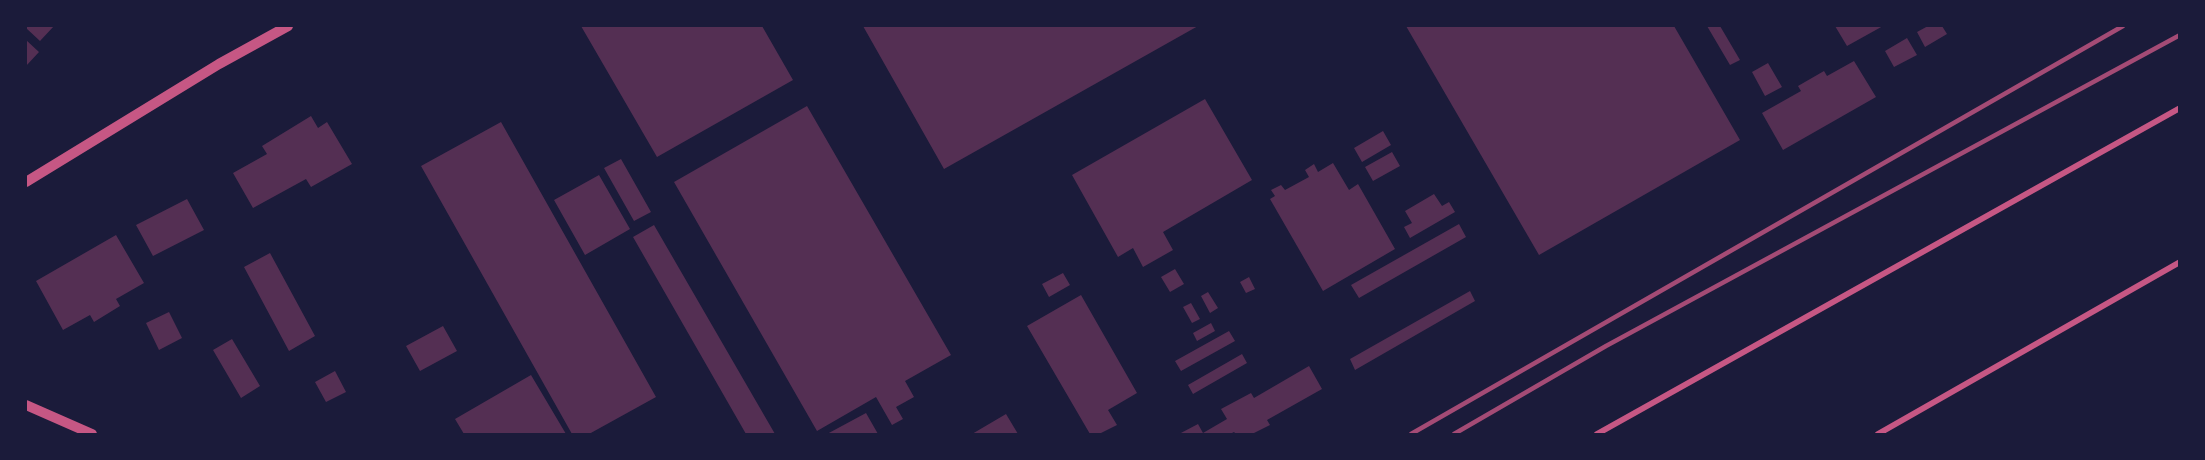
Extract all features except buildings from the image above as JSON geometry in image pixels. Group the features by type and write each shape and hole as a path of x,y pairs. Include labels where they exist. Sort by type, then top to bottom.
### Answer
{"street":[{"path":"26,182 219,64 288,26"},
{"path":"1597,435 2180,108"},
{"path":"1878,435 2180,262"},
{"path":"26,405 92,435"}],"railway":[{"path":"1411,434 2123,26"},
{"path":"1454,434 1606,346 2180,35"}]}
